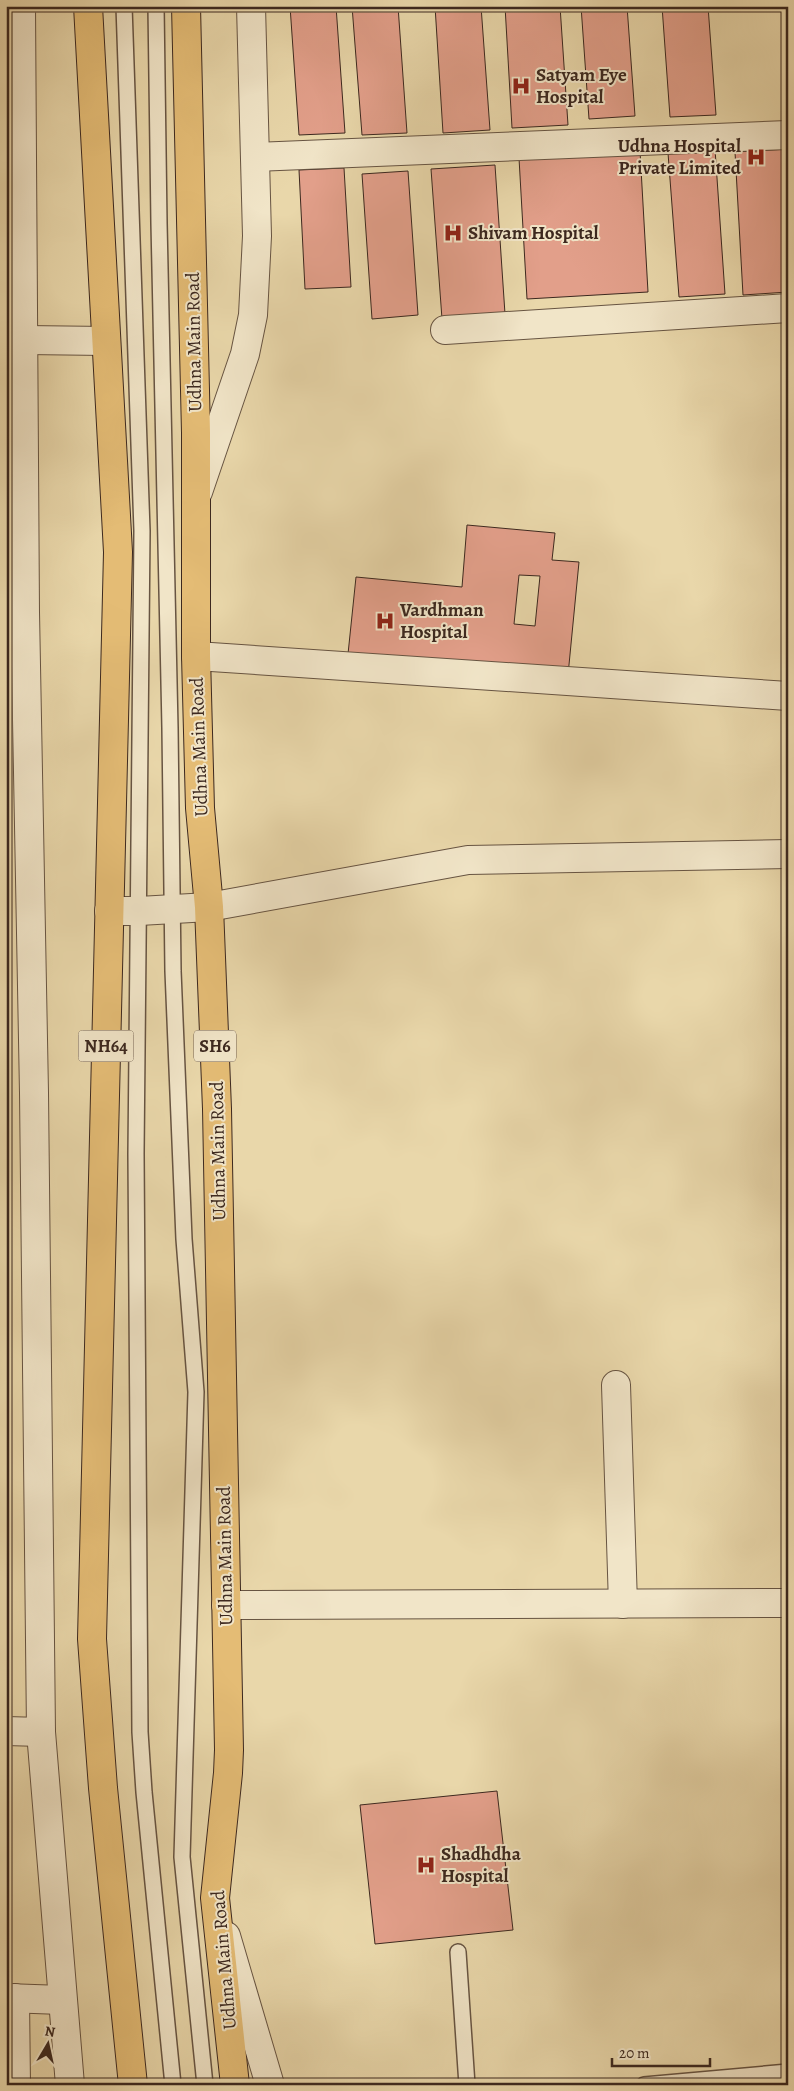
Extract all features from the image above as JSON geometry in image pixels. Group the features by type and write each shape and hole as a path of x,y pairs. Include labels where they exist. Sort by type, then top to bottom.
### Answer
{"highway":[{"name":"NH64","path":"88,6 118,552 92,1639 103,1788 133,2085"},
{"name":"Udhna Main Road","path":"186,6 196,496 196,656 200,808 209,907 217,1109 226,1605 228,1773 215,1898 235,2085"}],"street":[{"path":"22,6 15,260 25,340 16,618 34,1084 41,1732 70,2085"},
{"path":"196,496 245,354 253,315 257,236 251,6"},
{"path":"255,157 788,134"},
{"path":"445,330 788,308"},
{"path":"25,340 106,341"},
{"path":"196,656 788,696"},
{"path":"109,911 172,910 209,907 468,860 788,854"},
{"path":"616,1385 623,1604"},
{"path":"226,1605 788,1603"},
{"path":"6,1731 41,1732"},
{"path":"215,1898 270,2085"},
{"path":"16,2085 10,1998 62,2000"}],"lane":[{"path":"124,6 142,531 136,1154 140,1732 144,1792 173,2085"},
{"path":"156,6 172,910 184,1239 196,1419 182,1857 205,2085"},
{"path":"458,1952 467,2085"},
{"path":"644,2085 788,2072"}],"building":[{"path":"290,6 336,6 345,133 299,135"},
{"path":"352,6 398,6 407,133 362,135"},
{"path":"435,6 481,6 490,130 443,133"},
{"path":"505,6 560,6 568,125 512,128"},
{"path":"581,6 627,6 635,116 589,119"},
{"path":"662,6 708,6 716,115 670,117"},
{"path":"715,149 725,294 679,297 668,153"},
{"path":"788,149 788,292 743,295 735,152"},
{"path":"640,151 648,292 527,299 519,158"},
{"path":"495,165 505,314 442,319 431,169"},
{"path":"344,168 351,287 305,289 299,170"},
{"path":"408,171 418,315 372,319 362,174"},
{"path":"467,525 555,533 552,560 579,562 568,675 348,654 356,577 462,587","holes":["519,575 540,576 535,626 514,624"]},
{"path":"497,1791 513,1930 375,1944 360,1805"}],"place":[{"name":"Satyam Eye Hospital","path":"521,86"},
{"name":"Udhna Hospital Private Limited","path":"756,157"},
{"name":"Shivam Hospital","path":"453,233"},
{"name":"Vardhman Hospital","path":"385,621"},
{"name":"Shadhdha Hospital","path":"426,1865"}]}
